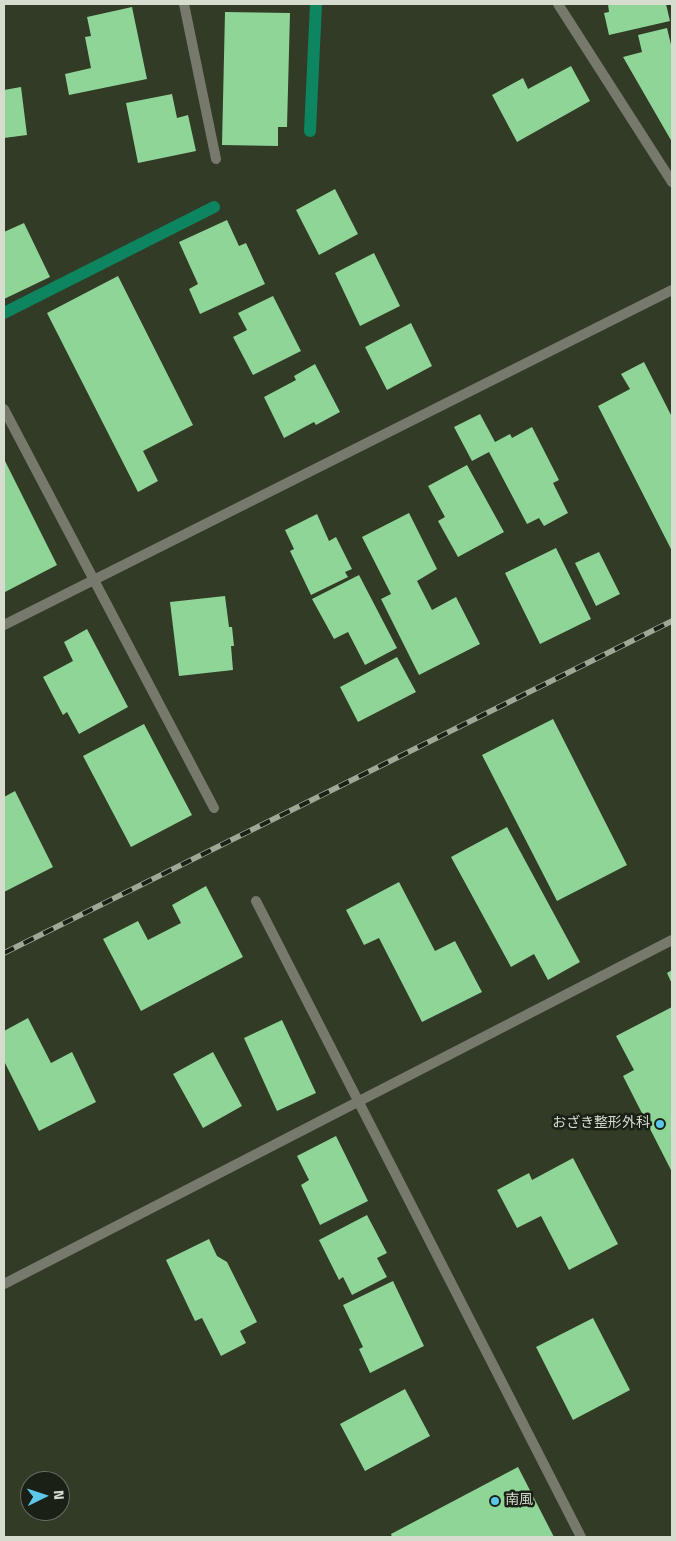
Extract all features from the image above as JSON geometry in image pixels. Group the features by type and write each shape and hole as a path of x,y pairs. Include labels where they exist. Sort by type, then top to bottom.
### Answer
{"street":[{"path":"184,4 216,159"},
{"path":"558,4 672,182"},
{"path":"4,625 672,290"},
{"path":"4,409 92,580 214,808"},
{"path":"256,901 582,1537"},
{"path":"4,1284 672,940"}],"building":[{"path":"608,4 666,4 670,21 609,35 604,13 609,12"},
{"path":"132,7 147,79 69,95 65,74 91,68 85,37 91,36 87,17"},
{"path":"225,12 290,13 287,127 278,127 278,146 222,145"},
{"path":"667,28 672,49 672,142 623,57 642,52 638,35"},
{"path":"571,66 590,101 517,142 492,95 523,78 528,89"},
{"path":"21,87 27,135 4,138 4,90"},
{"path":"172,94 177,118 188,115 196,151 138,163 126,103"},
{"path":"335,189 358,234 319,255 296,210"},
{"path":"227,220 239,246 246,243 265,284 200,314 189,289 198,284 179,242"},
{"path":"24,223 50,277 4,299 4,232"},
{"path":"374,253 400,306 360,326 335,273"},
{"path":"118,276 193,425 143,451 158,481 138,492 47,313"},
{"path":"273,296 301,351 253,375 233,337 247,330 238,313"},
{"path":"411,323 432,366 387,390 365,347"},
{"path":"644,362 672,417 672,551 598,406 630,389 621,374"},
{"path":"315,364 340,412 316,425 314,422 284,438 264,397 296,380 294,376"},
{"path":"480,414 495,442 510,434 512,438 532,427 559,480 553,483 568,513 544,526 539,518 527,524 489,452 472,461 454,427"},
{"path":"4,459 57,565 5,592 4,590"},
{"path":"467,465 504,532 458,557 438,521 445,517 428,486"},
{"path":"409,513 437,569 417,581 432,610 456,597 480,644 419,675 381,599 391,594 362,537"},
{"path":"317,514 329,541 336,537 352,569 345,572 348,577 311,595 290,551 294,549 285,530"},
{"path":"556,548 591,619 540,644 505,573"},
{"path":"599,552 620,594 596,606 575,563"},
{"path":"359,575 397,648 365,665 348,632 334,639 312,599"},
{"path":"225,596 229,627 232,627 234,646 231,646 233,670 179,676 170,602"},
{"path":"87,629 128,707 79,734 67,712 63,715 43,677 73,661 64,642"},
{"path":"397,657 416,692 358,722 340,687"},
{"path":"553,719 627,865 557,901 482,755"},
{"path":"144,724 192,815 131,847 83,756"},
{"path":"15,791 53,867 4,892 4,797"},
{"path":"507,827 580,962 548,980 534,954 511,967 451,857"},
{"path":"399,882 435,951 455,941 482,992 422,1022 379,938 364,945 346,910"},
{"path":"206,886 243,957 141,1011 103,939 138,921 148,940 181,923 172,905"},
{"path":"672,970 672,984 667,973"},
{"name":"おざき整形外科","path":"672,1007 672,1172 623,1076 634,1070 616,1036"},
{"path":"28,1018 51,1063 72,1052 96,1102 39,1131 4,1061 4,1031"},
{"path":"282,1020 316,1093 277,1111 244,1038"},
{"path":"213,1052 242,1106 203,1128 173,1074"},
{"path":"336,1136 368,1201 320,1225 301,1185 309,1180 297,1156"},
{"path":"573,1158 618,1244 569,1270 541,1216 517,1228 497,1190 529,1173 532,1180"},
{"path":"367,1215 387,1253 377,1258 387,1277 352,1295 343,1277 339,1280 319,1240"},
{"path":"209,1239 217,1256 227,1262 257,1322 240,1331 246,1343 221,1356 202,1318 195,1321 166,1260"},
{"path":"393,1281 424,1346 370,1373 359,1349 363,1347 343,1305"},
{"path":"593,1318 630,1390 573,1420 536,1347"},
{"path":"405,1389 430,1436 365,1471 340,1424"},
{"name":"南風","path":"518,1467 554,1537 392,1537 391,1534"}],"waterway":[{"path":"310,131 316,4"},
{"path":"4,313 214,207"}],"railway":[{"path":"4,953 672,621"}],"place":[{"name":"おざき整形外科","path":"660,1124"},
{"name":"南風","path":"495,1501"}]}
